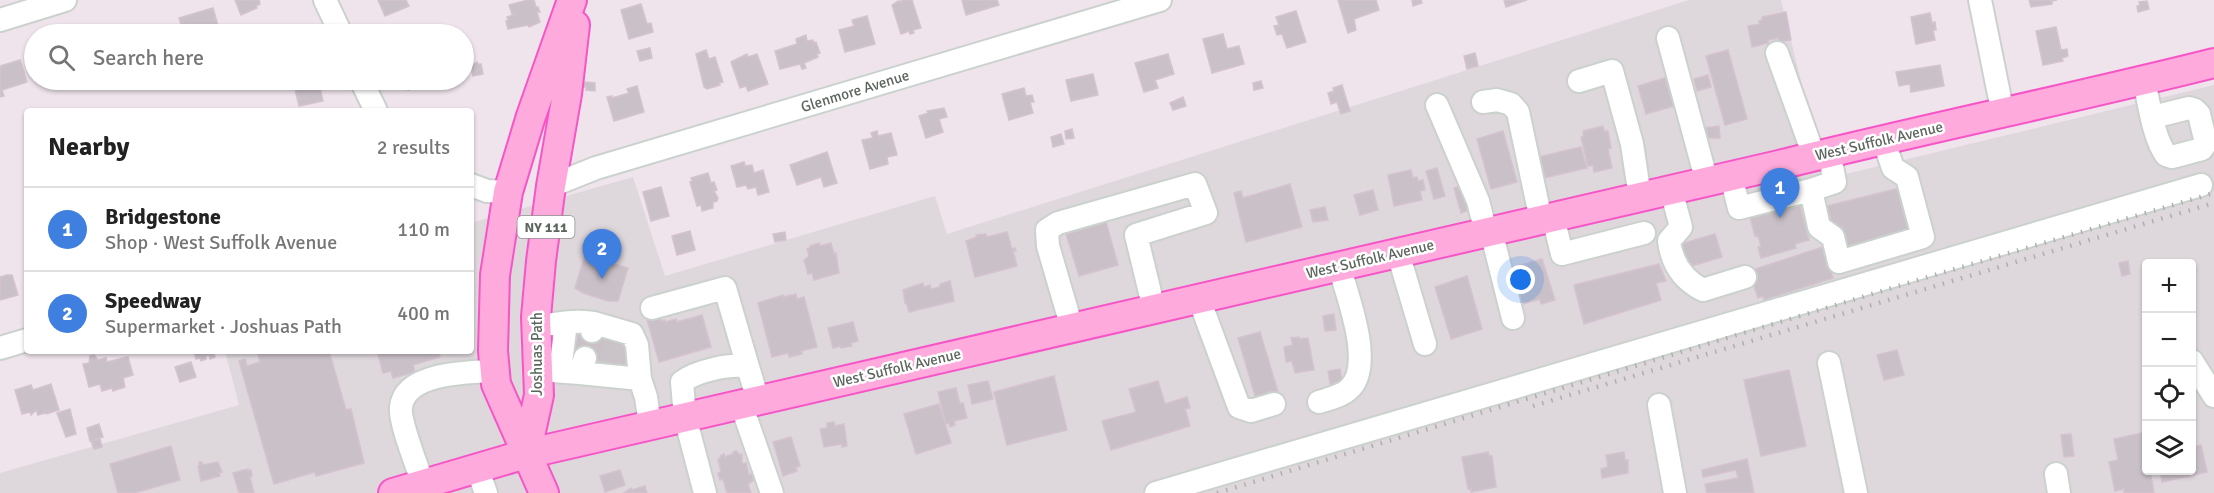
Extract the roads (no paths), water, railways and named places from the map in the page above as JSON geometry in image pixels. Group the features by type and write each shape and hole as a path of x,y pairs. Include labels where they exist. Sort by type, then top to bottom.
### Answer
{"main road":[{"name":"NY 111","path":"544,493 496,384 495,275 508,192 531,116 572,0"},
{"name":"Joshuas Path","path":"526,454 539,394 566,368 537,325 541,261 567,94 578,0"},
{"name":"West Suffolk Avenue","path":"526,454 1719,179 1882,139 2003,114 2214,63"},
{"path":"508,192 526,206 541,261"},
{"path":"393,493 482,481 526,454"}],"street":[{"path":"0,20 65,0"},
{"path":"325,0 336,24"},
{"name":"Glenmore Avenue","path":"551,186 596,168 1160,0"},
{"path":"1980,0 2003,114"},
{"path":"1668,38 1719,179 1739,208 1835,182 1777,53"},
{"path":"1579,81 1612,70 1632,144 1640,197"},
{"path":"2144,81 2152,117"},
{"path":"366,90 375,108"},
{"path":"1483,102 1497,100 1511,104 1518,112 1547,218 1562,254 1644,233"},
{"path":"1437,105 1478,201 1514,318"},
{"path":"1811,190 1820,228 1833,237 1839,262 1923,237 1907,177 1893,168 1882,139"},
{"path":"1072,328 1048,246 1047,230 1058,223 1195,184 1206,213 1136,236 1154,309"},
{"path":"474,186 487,191 508,192"},
{"path":"1156,493 2201,186"},
{"path":"1671,190 1681,227 1669,241 1670,252 1675,265 1689,283 1703,290 1745,278"},
{"path":"1398,253 1425,344"},
{"path":"1319,402 1347,391 1354,384 1359,370 1360,350 1357,332 1339,266"},
{"path":"652,308 725,288 748,367 756,447 772,493"},
{"path":"1199,299 1239,407 1251,411 1274,404"},
{"path":"537,325 580,320 593,327 618,334 632,334 637,345 640,379 646,397 650,425"},
{"path":"566,323 566,368 607,371 640,379"},
{"path":"0,348 24,341"},
{"path":"1829,363 1856,493"},
{"path":"705,493 685,417 682,382 693,374 740,365 748,367"},
{"path":"2196,367 2214,396"},
{"path":"434,486 404,422 401,408 405,398 415,386 428,380 454,373 495,371"},
{"path":"1659,405 1675,493"}],"tunnel":[{"path":"610,365 617,338"}],"railway":[{"path":"1217,493 1938,274 2214,193"},
{"path":"1533,406 2214,203"}],"place":[{"name":"Bridgestone","path":"1780,218"},
{"name":"Speedway","path":"602,279"}]}
